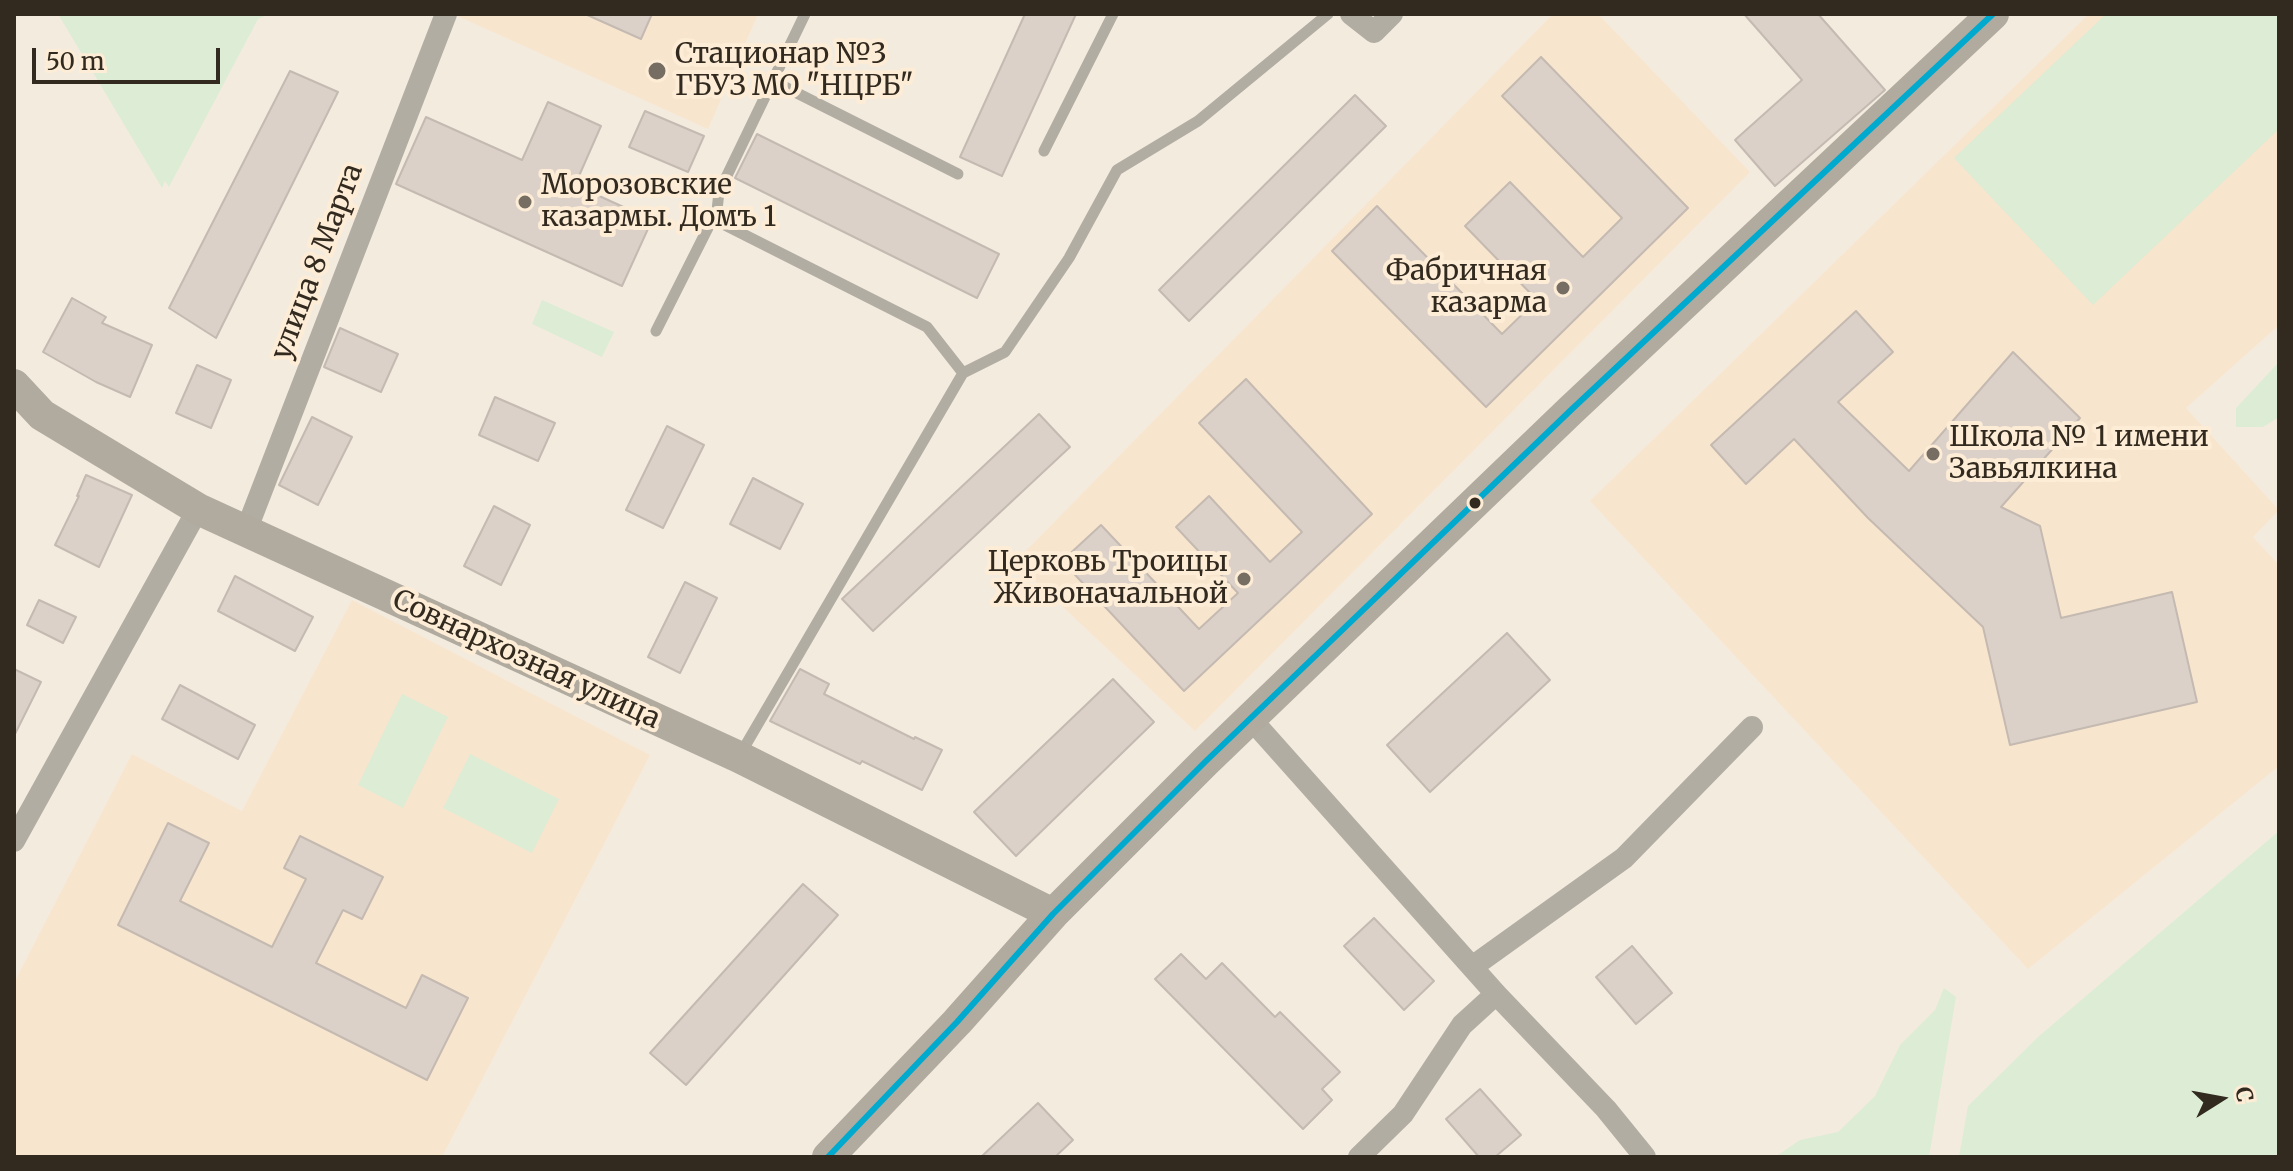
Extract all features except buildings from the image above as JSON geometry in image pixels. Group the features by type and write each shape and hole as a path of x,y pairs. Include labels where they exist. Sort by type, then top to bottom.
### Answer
{"street":[{"name":"улица 8 Марта","path":"246,531 446,14"},
{"path":"1351,14 1374,32 1392,14"},
{"path":"828,1157 957,1022 1053,914 1250,718 1571,410 1993,14"},
{"name":"Совнархозная улица","path":"14,385 42,415 198,509 739,757 1053,914"},
{"path":"14,841 198,509"},
{"path":"1250,718 1496,994 1606,1109 1645,1157"},
{"path":"1472,967 1624,858 1752,727"},
{"path":"1359,1157 1403,1114 1462,1025 1496,994"}],"lane":[{"path":"656,331 717,210 719,192 805,14"},
{"path":"1044,151 1113,14"},
{"path":"739,757 963,373 1005,352 1069,258 1117,170 1198,121 1328,14"},
{"path":"773,81 958,174"},
{"path":"717,210 723,224 927,327 963,373"}],"shaded area":[{"name":"Стационар №3 ГБУЗ МО \"НЦРБ\"","path":"453,14 758,14 708,129"},
{"path":"1553,14 1598,14 1750,172 1195,731 1015,562"},
{"name":"Школа № 1 имени Завьялкина","path":"2089,14 2279,14 2279,325 2186,408 2279,510 2253,537 2279,565 2279,766 2028,969 1590,501"},
{"path":"352,600 650,755 442,1157 14,1157 14,983 132,754 242,811"}],"green space":[{"path":"58,14 269,14 258,19 169,187 165,181 162,188"},
{"path":"2106,14 2279,14 2279,129 2093,305 1954,158"},
{"path":"542,300 614,332 602,357 532,324"},
{"path":"2279,362 2279,417 2263,427 2236,427 2236,408"},
{"path":"402,694 448,717 403,808 358,785"},
{"path":"470,754 559,799 532,853 443,808"},
{"path":"2279,831 2279,1157 1959,1157 1968,1106 2038,1037"},
{"path":"1944,988 1956,997 1929,1157 1775,1157 1800,1140 1838,1132 1875,1096 1900,1045 1935,1010"}],"transit line":[{"path":"828,1157 957,1022 1053,914 1205,762 1571,410 1993,14"}],"place":[{"name":"Стационар №3 ГБУЗ МО \"НЦРБ\"","path":"657,71"},
{"name":"Морозовские казармы. Домъ 1","path":"525,202"},
{"name":"Фабричная казарма","path":"1563,288"},
{"name":"Школа № 1 имени Завьялкина","path":"1933,454"},
{"name":"Церковь Троицы Живоначальной","path":"1244,579"}]}
